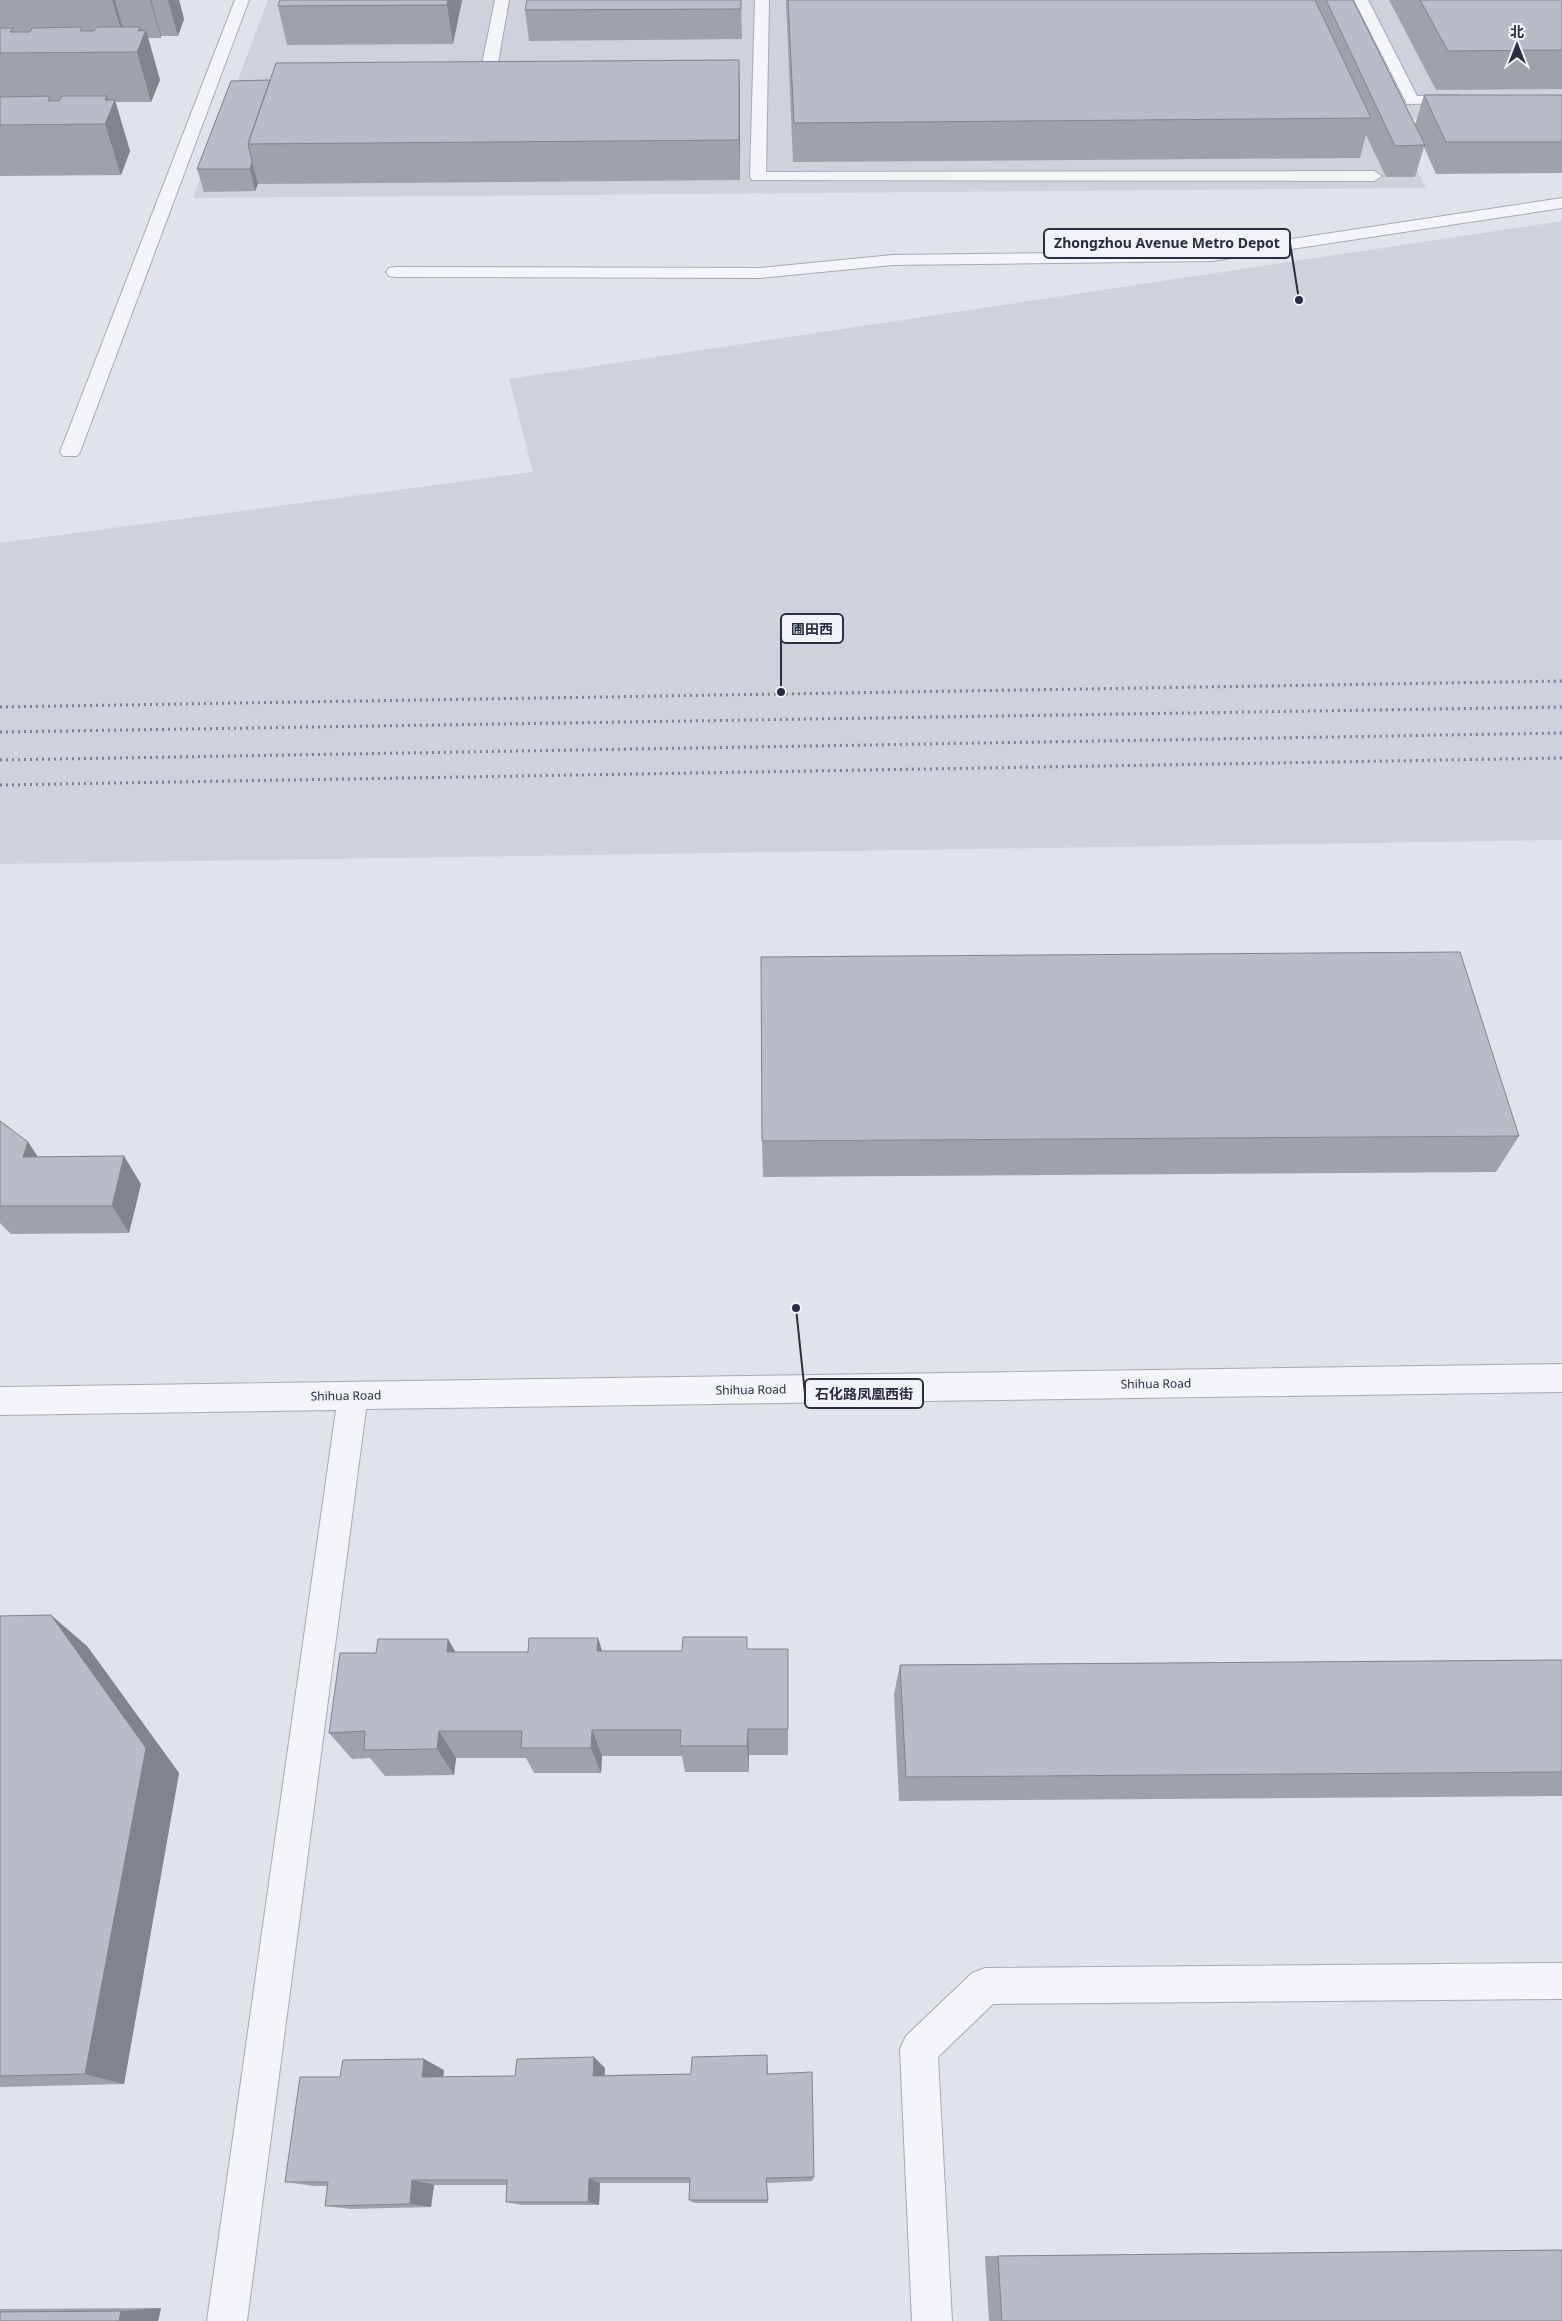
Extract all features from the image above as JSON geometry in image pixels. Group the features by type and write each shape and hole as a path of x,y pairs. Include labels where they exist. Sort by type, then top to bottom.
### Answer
{"street":[{"path":"70,452 242,0"},
{"path":"487,79 502,0"},
{"path":"762,0 758,177 1374,176"},
{"path":"1361,0 1412,101 1478,100"},
{"path":"395,272 760,273 893,260 1212,256 1562,202"},
{"name":"Shihua Road","path":"0,1401 1562,1378"},
{"path":"227,2321 354,1396"},
{"path":"932,2321 919,2049 985,1986 1562,1981"}],"shaded area":[{"path":"268,0 1562,0 1562,119 1393,119 1426,188 193,198"},
{"path":"1562,221 1562,840 0,864 0,543 533,472 509,379"}],"building":[{"path":"280,0 448,0 447,5 278,6"},
{"path":"527,0 741,0 741,9 525,10"},
{"path":"788,0 1315,0 1371,118 794,123"},
{"path":"1326,0 1353,0 1425,145 1395,146"},
{"path":"1420,0 1562,0 1562,50 1448,51"},
{"path":"82,27 80,31 94,31 97,27 140,27 138,31 146,30 137,52 0,53 0,28 13,28 10,32 30,32 32,28"},
{"path":"739,60 739,140 248,144 276,63"},
{"path":"270,80 248,144 252,162 250,169 197,169 231,81"},
{"path":"1424,95 1562,95 1562,142 1446,142"},
{"path":"50,96 48,101 59,101 62,96 107,96 105,100 115,100 105,124 0,125 0,97"},
{"path":"1460,952 1519,1136 762,1141 761,957"},
{"path":"0,1121 28,1142 23,1157 124,1156 112,1206 0,1206"},
{"path":"51,1615 146,1748 85,2074 0,2076 0,1616"},
{"path":"683,1637 747,1637 747,1649 788,1649 788,1729 748,1729 747,1746 680,1746 681,1730 592,1730 591,1748 521,1748 522,1731 439,1731 437,1749 364,1750 365,1731 329,1733 340,1653 376,1653 378,1639 448,1639 447,1652 528,1652 529,1638 598,1638 597,1651 682,1651"},
{"path":"1562,1660 1562,1772 906,1777 900,1665"},
{"path":"767,2055 767,2074 812,2072 814,2177 766,2178 768,2200 689,2200 690,2178 589,2178 588,2202 506,2202 507,2180 412,2180 410,2204 325,2206 328,2182 285,2182 300,2077 340,2077 343,2060 424,2059 422,2077 515,2076 517,2059 594,2057 593,2076 691,2074 692,2057"},
{"path":"1562,2250 1562,2321 1002,2321 998,2256"},
{"path":"121,2311 119,2321 0,2321 0,2312"}],"railway":[{"path":"0,707 1562,681"},
{"path":"0,732 1562,707"},
{"path":"0,760 1562,733"},
{"path":"0,785 1562,758"}],"place":[{"name":"Zhongzhou Avenue Metro Depot","path":"1299,300"},
{"name":"圃田西","path":"781,692"},
{"name":"石化路凤凰西街","path":"796,1308"}]}
